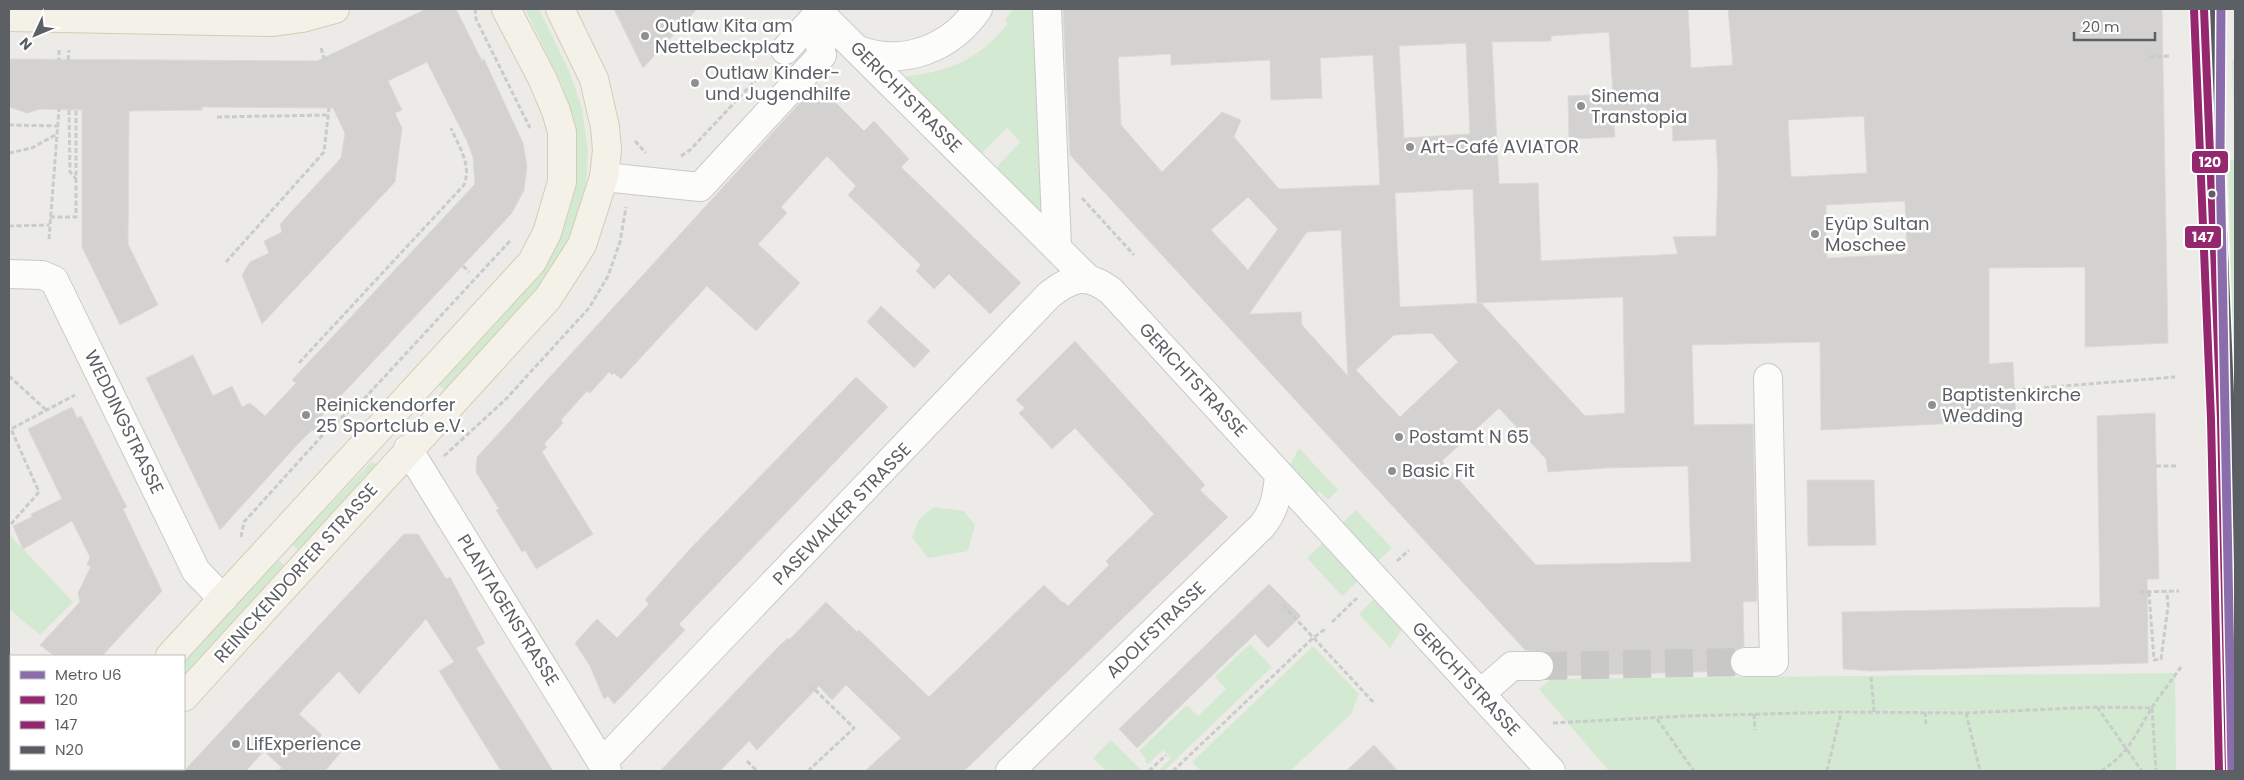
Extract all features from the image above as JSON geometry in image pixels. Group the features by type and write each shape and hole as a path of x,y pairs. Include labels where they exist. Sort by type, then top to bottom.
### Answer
{"main road":[{"path":"9,17 273,22 302,18 335,9"},
{"name":"REINICKENDORFER STRASSE","path":"171,655 532,262 547,234 562,182 562,132 556,111 543,80 506,9"},
{"name":"REINICKENDORFER STRASSE","path":"185,696 408,449 548,298 582,245 604,177 607,150 605,127 594,79 560,9"},
{"path":"2204,9 2231,707 2229,771"},
{"path":"382,426 408,449"}],"street":[{"path":"814,12 840,43 871,55 899,57 936,47 966,26 978,9"},
{"path":"1047,9 1057,246"},
{"path":"604,177 700,187 822,55 814,12"},
{"path":"785,50 814,12"},
{"name":"GERICHTSTRASSE","path":"861,51 1088,279 1096,281 1110,291 1269,461 1279,476 1552,771"},
{"name":"WEDDINGSTRASSE","path":"9,274 42,275 54,280 196,571 223,599"},
{"name":"PASEWALKER STRASSE","path":"605,767 1049,295 1067,281 1088,279"},
{"path":"1745,662 1774,662 1768,378"},
{"name":"PLANTAGENSTRASSE","path":"408,449 605,767"},
{"name":"ADOLFSTRASSE","path":"1010,771 1262,526 1271,515 1277,500 1279,476"},
{"path":"1478,692 1512,666 1536,662"}],"path":[{"path":"475,9 476,19 534,136"},
{"path":"321,48 324,58"},
{"path":"59,50 59,60"},
{"path":"68,60 69,50"},
{"path":"690,150 785,50"},
{"path":"2149,57 2170,56"},
{"path":"226,262 324,152 329,108"},
{"path":"49,239 59,109"},
{"path":"69,110 70,172 76,179"},
{"path":"50,217 76,218 76,110"},
{"path":"217,117 328,115"},
{"path":"9,125 58,126"},
{"path":"299,363 464,185 468,175 466,162 451,128"},
{"path":"9,153 32,148 58,134"},
{"path":"632,137 649,156"},
{"path":"1053,166 1134,255"},
{"path":"9,226 49,225"},
{"path":"424,229 428,233"},
{"path":"240,538 244,522 248,517 330,427 362,401 514,236"},
{"path":"463,266 469,272"},
{"path":"9,376 46,410"},
{"path":"2014,390 2175,377"},
{"path":"11,524 39,492 11,429 75,395"},
{"path":"2156,466 2176,466"},
{"path":"2139,592 2179,591"},
{"path":"2149,592 2154,660 2161,659 2168,606 2167,592"},
{"path":"1282,606 1375,704"},
{"path":"1174,771 1313,638 1325,629"},
{"path":"2100,771 2116,762 2128,750 2152,708 2181,667"},
{"path":"1871,677 1874,712"},
{"path":"808,771 854,728 812,687"},
{"path":"1553,724 1754,714 1841,712 1966,713 2097,706 2152,708"},
{"path":"2097,706 2142,771"},
{"path":"2152,708 2156,771"},
{"path":"1827,771 1841,712"},
{"path":"1925,712 1926,725"},
{"path":"1966,713 1980,771"},
{"path":"1754,714 1755,730"},
{"path":"1657,718 1694,771"},
{"path":"1150,771 1166,755"},
{"path":"747,761 757,771"}],"green space":[{"path":"525,9 539,9 570,73 582,109 588,151 586,185 580,214 560,265 448,393 439,385 533,282 557,243 569,212 573,191 571,117 562,85"},
{"path":"1013,9 1036,9 1044,207 1038,214 994,170 1020,142 1007,128 980,155 899,77 946,68 973,56 997,36 1008,23 1005,21"},
{"path":"2232,60 2235,60 2235,124 2234,123"},
{"path":"2228,160 2235,160 2235,417"},
{"path":"1299,448 1338,490 1328,500 1319,491 1313,497 1294,476 1290,465"},
{"path":"373,462 379,466 301,553 292,544"},
{"path":"934,507 964,511 975,525 968,551 928,558 912,537 919,519"},
{"path":"1356,510 1392,548 1375,564 1339,526"},
{"path":"10,535 73,602 40,635 9,609"},
{"path":"1323,543 1358,581 1342,596 1307,558"},
{"path":"278,559 287,568 185,679 185,661"},
{"path":"1374,599 1402,629 1390,648 1359,614"},
{"path":"1250,644 1272,667 1164,771 1158,771 1171,758 1163,750 1148,764 1139,751 1187,705 1198,716 1226,689 1215,677"},
{"path":"1313,646 1359,694 1351,714 1290,771 1201,771 1192,762"},
{"path":"2175,673 2176,771 1609,771 1539,689 1551,679"},
{"path":"1111,740 1142,771 1106,771 1093,758"}],"building":[{"path":"426,9 456,9 482,61 484,59 523,143 527,166 524,190 512,213 321,417 320,430 311,431 297,445 220,530 146,378 193,355 213,396 232,386 242,407 250,403 265,416 296,383 292,380 475,184 473,157 467,141 427,62 388,81 402,110 395,113 402,128 395,182 262,324 242,275 250,262 269,253 264,241 282,232 280,224 341,158 345,133 333,108 202,107 202,110 129,111 128,244 158,305 120,325 82,247 82,110 40,109 27,113 9,107 9,59 317,61"},
{"path":"614,9 697,9 643,68"},
{"path":"1063,9 1688,9 1691,68 1733,65 1728,9 2162,9 2168,343 2085,347 2085,267 1989,268 1989,364 2013,362 2016,420 1821,430 1820,342 1692,345 1694,425 1753,424 1757,601 1743,602 1744,646 1737,649 1731,655 1729,662 1733,671 1551,676 1555,666 1552,658 1546,652 1525,650 1070,155","holes":["1609,32 1613,94 1568,96 1569,139 1615,137 1614,125 1672,123 1673,141 1716,139 1718,174 1716,236 1673,237 1678,254 1541,261 1538,183 1499,184 1492,42 1551,41 1551,36","1466,43 1470,134 1404,138 1399,46","1171,54 1171,65 1270,60 1271,100 1322,98 1320,58 1373,55 1380,185 1279,189 1234,137 1241,120 1222,112 1162,172 1121,125 1118,57","1864,116 1867,173 1791,177 1788,120","1473,189 1477,303 1623,297 1625,413 1585,416 1481,303 1400,307 1395,193","1248,197 1278,229 1248,270 1211,230","1905,201 1907,254 1827,258 1826,205","1341,230 1348,376 1302,325 1301,312 1249,314 1307,232","1432,333 1458,362 1400,417 1356,370 1394,335","1499,408 1546,459 1548,472 1606,468 1688,466 1691,562 1536,565 1442,461"]},
{"path":"817,84 864,131 874,121 909,159 901,167 1021,283 990,314 949,274 934,289 916,271 921,265 848,195 856,186 827,156 781,207 787,213 758,244 800,283 756,331 707,286 621,379 614,373 612,375 609,372 590,393 587,391 561,420 563,423 544,444 547,447 542,452 593,534 536,569 525,550 522,552 496,510 499,509 476,472 477,457"},
{"path":"881,306 930,351 914,368 867,322"},
{"path":"1075,341 1205,485 1200,490 1228,517 964,771 865,771 901,738 846,685 832,700 819,686 757,750 749,741 720,771 660,771 779,646 788,638 789,640 826,602 857,632 859,630 929,697 1044,585 1068,606 1109,565 1106,561 1154,514 1075,428 1052,449 1019,413 1025,408 1016,400"},
{"path":"856,377 888,407 679,624 685,630 620,698 614,704 608,696 604,699 590,666 575,643 597,619 617,638 649,604 645,600 689,550"},
{"path":"72,407 77,418 81,416 127,507 123,509 162,591 103,655 53,655 40,645 80,602 78,593 91,566 87,565 90,557 72,521 23,549 13,526 32,517 31,514 62,499 28,429"},
{"path":"2155,413 2159,579 2147,579 2148,663 1871,671 1843,669 1842,612 2100,607 2097,416"},
{"path":"1807,480 1874,480 1876,545 1808,546"},
{"path":"404,534 418,534 446,579 450,577 485,643 476,648 553,771 501,771 439,671 454,662 426,619 359,694 339,671 299,714 322,735 306,753 328,740 341,752 325,771 277,771 282,768 264,751 246,771 185,770"},
{"path":"1269,584 1301,616 1268,648 1255,634 1137,748 1119,729"},
{"path":"1374,745 1398,771 1346,771"}],"tunnel":[{"path":"1539,666 1745,662"}],"metro line":[{"name":"U6","path":"2221,9 2220,158 2232,771"}],"transit line":[{"name":"147","path":"2194,9 2211,419 2219,771"},
{"name":"120","path":"2204,9 2221,419 2229,771"},
{"name":"N20","path":"2214,9 2231,419 2235,606"}],"place":[{"name":"Outlaw Kita am Nettelbeckplatz","path":"645,36"},
{"name":"Outlaw Kinder- und Jugendhilfe","path":"695,83"},
{"name":"Sinema Transtopia","path":"1581,106"},
{"name":"Art-Café AVIATOR","path":"1410,147"},
{"name":"Eyüp Sultan Moschee","path":"1815,234"},
{"name":"Baptistenkirche Wedding","path":"1932,405"},
{"name":"Reinickendorfer 25 Sportclub e.V.","path":"306,415"},
{"name":"Postamt N 65","path":"1399,437"},
{"name":"Basic Fit","path":"1392,471"},
{"name":"LifExperience","path":"236,744"}]}
